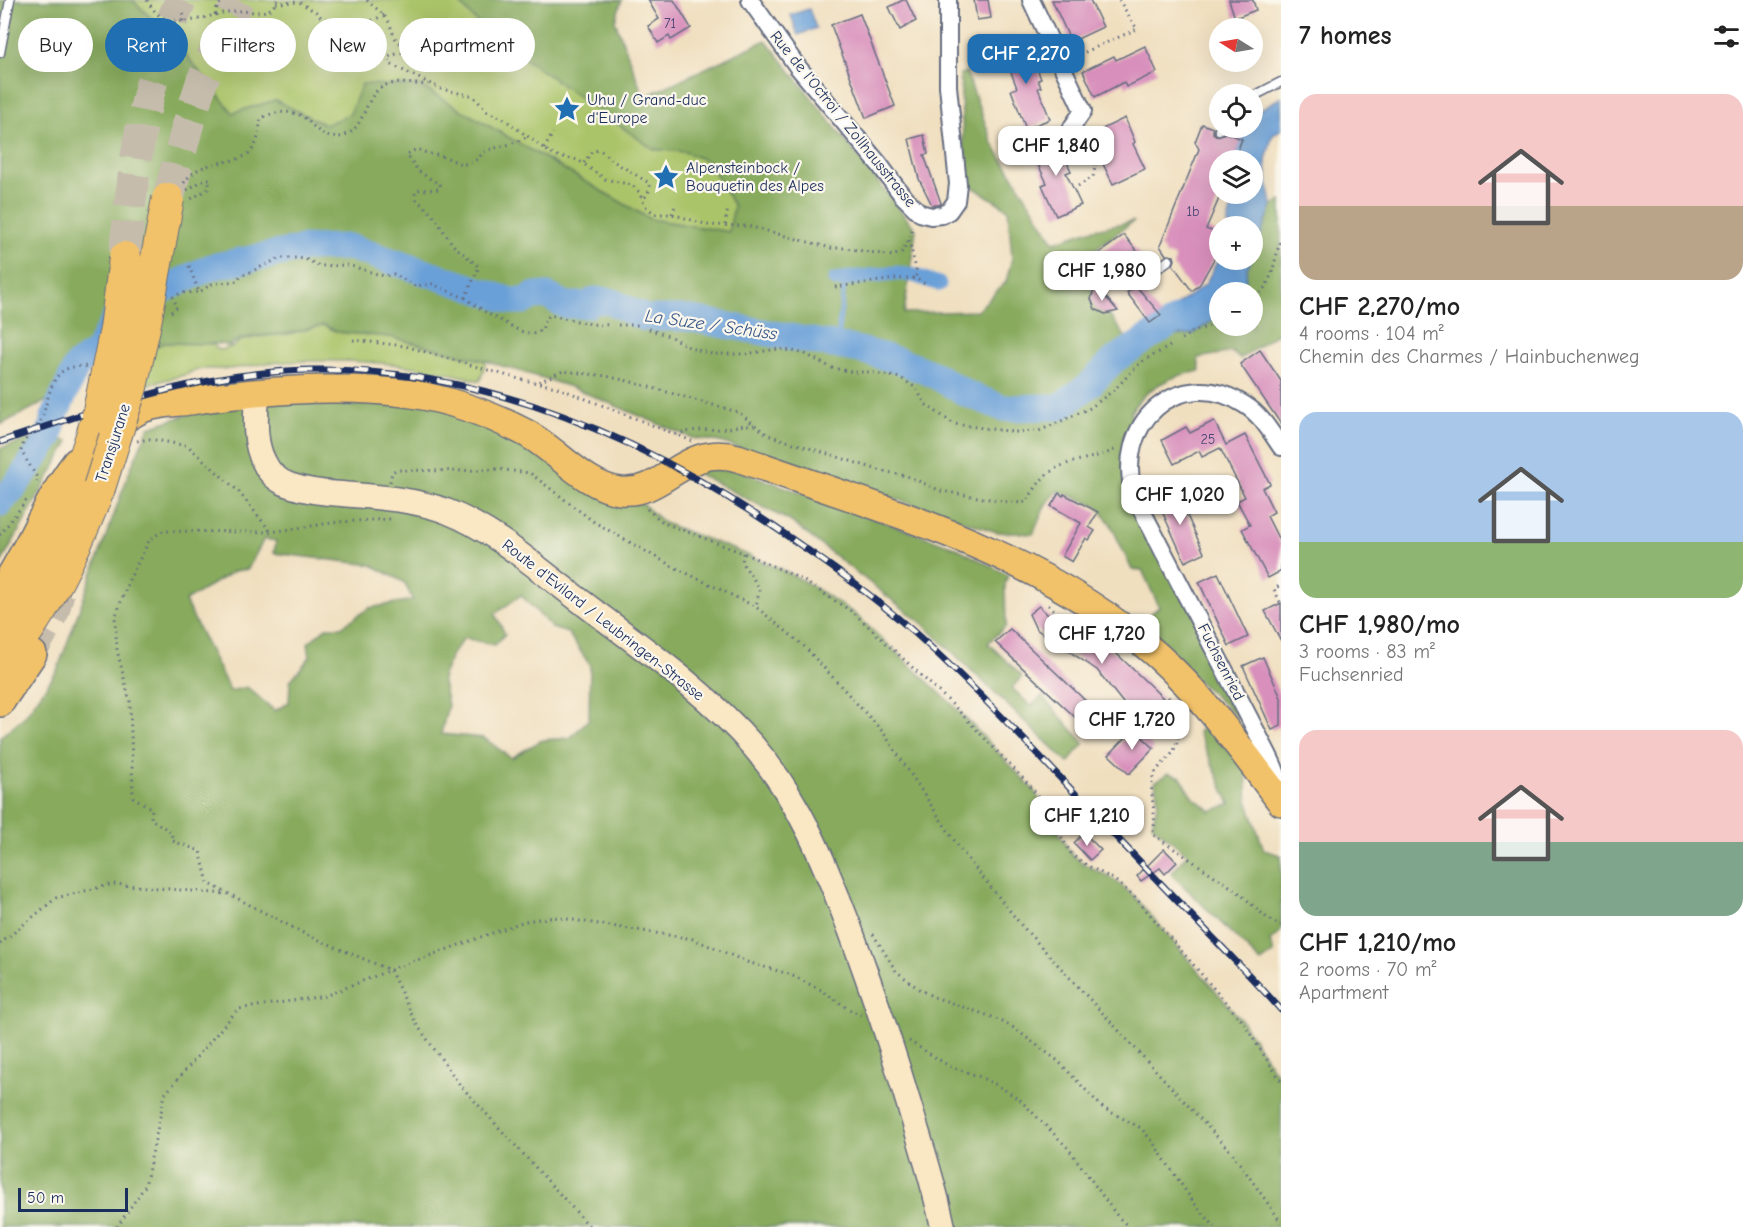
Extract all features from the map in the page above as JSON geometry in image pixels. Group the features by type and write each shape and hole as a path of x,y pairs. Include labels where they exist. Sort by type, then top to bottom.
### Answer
{"highway":[{"name":"Transjurane","path":"0,667 18,645 48,598 99,488 124,414 174,199"},
{"name":"Transjurane","path":"0,629 24,596 51,541 73,491 90,442 111,357 125,256"}],"main road":[{"path":"0,592 25,551 52,498 78,459 100,436 126,418 143,425 164,403 257,392 309,389 413,394 486,415 526,433 597,483 614,490 628,491 649,486 698,458 712,454 726,455 977,544 1038,573 1105,615 1158,656 1214,714 1278,798"},
{"path":"0,703 33,654"}],"street":[{"name":"Rue de l'Octroi / Zollhausstrasse","path":"750,0 797,66 902,195 920,213 931,216 942,215 949,211 956,201 958,184 948,86 948,0"},
{"path":"1031,0 1083,111 1072,127"},
{"name":"Fuchsenried","path":"1278,798 1278,775 1135,497 1131,486 1130,459 1135,436 1151,412 1180,395 1201,391 1227,395 1246,405 1264,422 1281,447"},
{"name":"Route d'Evilard / Leubringen-Strasse","path":"257,392 256,423 259,449 264,463 280,481 290,486 391,509 411,502 446,511 494,536 674,673 712,705 755,748 788,794 819,848 886,1028 943,1227"}],"lane":[{"path":"0,53 10,0"},
{"path":"1263,91 1281,82"},
{"path":"1143,279 1169,260"}],"path":[{"path":"147,0 163,18"},
{"path":"215,15 218,5 224,0"},
{"path":"367,0 384,15 399,42"},
{"path":"1061,62 1137,29 1119,0"},
{"path":"188,22 239,11 269,10 276,1 299,2 331,21 367,23 384,15"},
{"path":"183,18 184,10"},
{"path":"399,54 388,57 388,61 399,69"},
{"path":"406,72 441,89 473,96 487,111 504,119 543,149 560,157 578,160 605,179 632,185 639,192 648,210 655,214 672,214 708,225 748,226 831,248 846,248 889,256 902,252 909,240 911,230"},
{"path":"174,199 208,189 210,179 183,191 183,184 191,173 206,165 248,156 255,146 261,119 265,116 280,111 289,112 307,119 324,135 335,138 343,136 361,122 374,95 384,87 393,84 429,84"},
{"path":"1078,186 1093,177 1096,162 1089,142 1090,129 1083,111"},
{"path":"543,149 553,133"},
{"path":"465,297 479,267 453,245 433,215 416,199 415,194 419,190 439,189 440,185 418,171 407,154 417,149 429,155 447,157 457,164 467,163 478,159 486,151 505,147 527,137"},
{"path":"584,163 592,151 600,150 613,161 649,183 648,194 642,200"},
{"path":"672,214 675,206"},
{"path":"725,225 728,208"},
{"path":"1263,292 1272,274 1281,238"},
{"path":"909,240 917,273 915,278"},
{"path":"169,313 177,307 173,297 181,293 199,292 212,284 237,281 241,275 280,258 297,258 320,266 348,265 384,276 394,274 415,286 432,284 465,297 520,331 532,334 542,330 550,315 591,324 611,325"},
{"path":"189,266 199,292"},
{"path":"835,287 915,278 925,284"},
{"path":"618,325 639,325"},
{"path":"1181,339 1209,326"},
{"path":"649,329 671,337 690,348 712,354 744,354 779,349 805,354 832,368 901,378 916,388 925,404 954,424 1014,432 1039,431 1090,408 1114,390 1141,362 1172,345"},
{"path":"353,340 405,346 519,380 539,382 579,395 676,435 702,429 723,429 742,424 756,425"},
{"path":"36,488 38,479 21,452 22,447 40,421 56,379 68,368 90,365"},
{"path":"539,382 563,371 606,376 738,412 768,435 882,471 907,476 941,491 1014,503 1026,502 1044,477 1065,464 1109,453 1120,446"},
{"path":"143,425 195,451 238,491 271,532"},
{"path":"590,1227 460,1085 417,1025 390,970 305,934 208,883 200,851 173,841 171,832 151,819 152,809 133,797 130,702 117,650 115,618 129,580 150,539 163,531 271,532 338,522 391,509 392,472 396,470 497,469 530,473 594,522 670,565 756,607 803,645 883,732 960,849 1022,926 1233,1154 1281,1222"},
{"path":"628,491 664,523 743,552 804,581 854,613 954,705 1033,789 1072,855 1113,879 1134,896 1241,1020 1281,1080"},
{"path":"0,535 30,496"},
{"path":"743,552 742,563 759,591 756,607"},
{"path":"1280,602 1274,589 1281,585"},
{"path":"1047,604 1109,645"},
{"path":"1167,695 1178,717 1179,730 1172,753 1153,777 1155,826 1152,834 1237,891 1267,918 1281,926"},
{"path":"0,944 56,898 113,884 227,894"},
{"path":"117,1227 145,1186 165,1094 238,1009 325,996 525,921 554,918 693,939 747,962 789,974 821,990 847,1008 886,1028 949,1066 978,1076 1020,1100 1068,1148 1118,1217 1128,1227"},
{"path":"873,933 896,971 914,986 934,997 1011,1026 1058,1061 1103,1108 1141,1128 1194,1203 1215,1227"}],"green space":[{"path":"0,0 132,0 152,18 105,18 105,72 188,72 188,58 233,113 275,100 325,125 350,114 362,84 420,86 650,219 729,232 734,206 708,161 685,152 653,149 535,66 535,18 473,18 457,0 622,0 615,21 644,97 766,40 916,230 904,313 977,311 1006,282 1012,258 1008,209 965,182 960,74 966,72 993,144 1054,242 1090,230 1134,221 1073,265 1127,339 1193,334 1209,323 1209,336 1263,336 1263,282 1245,282 1247,270 1263,270 1263,229 1272,205 1281,201 1281,331 1240,359 1232,352 1198,358 1200,371 1179,376 1150,390 1130,414 1136,421 1122,458 1132,488 1249,727 1136,625 1159,607 1142,570 1132,570 1110,523 1097,506 1058,491 1046,504 1033,534 997,532 720,442 692,438 571,387 486,361 390,337 337,332 324,325 286,334 248,337 229,346 165,343 103,360 50,399 0,425"},
{"path":"132,0 457,0 473,18 399,18 399,72 535,72 535,66 653,149 686,152 708,161 734,206 730,232 650,219 420,86 325,125 275,100 233,113 188,58 188,18 152,18"},
{"path":"324,325 337,332 390,337 486,361 480,381 432,370 383,363 308,361 228,369 201,369 145,385 155,346 165,343 213,344 217,349 222,350 234,346 239,341 287,334"},
{"path":"257,392 413,394 628,491 664,523 782,570 804,581 854,613 954,706 1033,789 1072,855 1113,879 1134,896 1241,1020 1281,1081 1281,1227 0,1227 0,737 25,716 57,671 130,470 149,427","holes":["264,539 276,541 274,553 372,565 404,582 413,600 369,608 341,627 327,627 308,643 310,657 290,681 289,702 275,711 247,687 230,691 185,601 234,571 248,569","521,595 552,628 568,633 590,665 589,719 570,738 542,740 511,758 484,738 441,734 448,705 442,678 452,654 464,638 495,645 505,634 495,614"]},
{"path":"41,436 69,441 0,565 0,448"},
{"path":"723,465 957,548 1008,575 1005,584 1006,626 988,643 1022,676 1012,688 1031,706 1042,696 1084,743 1068,763 923,624 790,521 695,472"},
{"path":"1205,726 1246,768 1248,803 1264,850 1281,855 1281,931 1270,941 1274,953 1261,962 1171,874 1187,854 1152,825 1158,801 1155,782 1168,773 1181,777 1192,796 1211,811 1230,804 1198,732"}],"water":[{"path":"809,9 816,28 798,35 791,15"},
{"path":"1281,97 1281,129 1272,136 1266,160 1272,205 1263,229 1263,216 1230,216 1232,204 1263,204 1263,150 1237,150 1239,138 1263,138 1263,108"},
{"path":"1213,270 1247,270 1245,282 1209,282 1209,323 1193,334 1127,339 1205,285"}],"building":[{"path":"648,0 674,0 691,28 671,40 669,36 658,43 648,26 659,19"},
{"path":"906,0 916,21 900,30 889,7"},
{"path":"974,0 988,0 991,18 977,20"},
{"path":"1052,0 1090,0 1103,27 1071,42"},
{"path":"1229,0 1253,0 1256,10 1235,18"},
{"path":"860,14 895,106 866,118 831,25"},
{"path":"1027,41 1041,79 1038,80 1041,87 1038,88 1050,119 1026,129 1011,90 1017,88 1003,51"},
{"path":"1145,46 1157,72 1126,87 1124,82 1095,97 1083,71 1114,56 1116,60"},
{"path":"1125,118 1135,142 1133,144 1145,169 1113,184 1101,160 1106,158 1094,133"},
{"path":"1202,124 1209,127 1209,138 1242,139 1238,150 1209,150 1209,204 1217,204 1212,216 1209,216 1206,229 1209,230 1209,268 1200,284 1192,291 1173,265 1174,256 1166,255 1160,246 1199,149 1195,142"},
{"path":"924,135 928,154 924,155 941,203 939,205 932,205 919,179 909,139"},
{"path":"1056,138 1071,171 1066,173 1081,205 1056,216 1042,185 1047,183 1031,150"},
{"path":"1124,235 1140,255 1099,285 1084,264"},
{"path":"1095,285 1118,311 1105,314 1095,309 1091,299"},
{"path":"1136,286 1161,315 1150,323 1127,293"},
{"path":"1260,350 1281,381 1281,424 1240,364"},
{"path":"1214,421 1226,445 1245,435 1270,484 1262,488 1274,512 1267,516 1281,544 1281,571 1268,578 1242,529 1250,525 1237,501 1245,497 1220,448 1202,457 1199,451 1174,464 1162,440 1186,427 1190,433"},
{"path":"1175,489 1204,553 1185,562 1156,498"},
{"path":"1059,493 1098,512 1089,527 1095,531 1089,540 1086,538 1072,562 1062,556 1081,523 1051,506"},
{"path":"1218,573 1248,637 1229,646 1199,582"},
{"path":"1281,603 1281,641 1265,611"},
{"path":"1039,606 1049,616 1117,654 1163,698 1139,723 1097,670 1036,629 1029,614"},
{"path":"1010,629 1089,704 1076,718 995,642"},
{"path":"1263,657 1281,698 1281,726 1272,730 1243,666"},
{"path":"1134,729 1154,748 1129,774 1109,755"},
{"path":"1084,833 1101,850 1090,860 1074,843"},
{"path":"1164,849 1177,862 1165,874 1160,868 1141,881 1137,876"}],"waterway":[{"name":"La Suze / Schüss","path":"0,503 49,438 54,417 77,365 97,351 115,319 128,309 163,290 211,267 305,248 349,247 511,301 524,301 535,295 548,296 565,305 587,305 595,300 610,301 645,318 687,318 860,350 900,361 933,374 967,394 1003,408 1060,407 1088,386 1114,360 1179,318"},
{"path":"835,280 896,273 913,275 939,284"},
{"path":"839,347 839,324 845,280"}],"tunnel":[{"path":"125,254 136,157 149,92 168,30 181,0"},
{"path":"169,196 202,81 238,0"},
{"path":"33,654 56,612 61,593"}],"railway":[{"path":"0,442 115,404 191,384 270,372 311,370 377,372 442,382 506,397 568,418 629,444 744,507 848,579 910,629 1015,730 1281,1010"}],"place":[{"name":"Uhu / Grand-duc d'Europe","path":"567,109"},
{"name":"Alpensteinbock / Bouquetin des Alpes","path":"666,177"}]}
